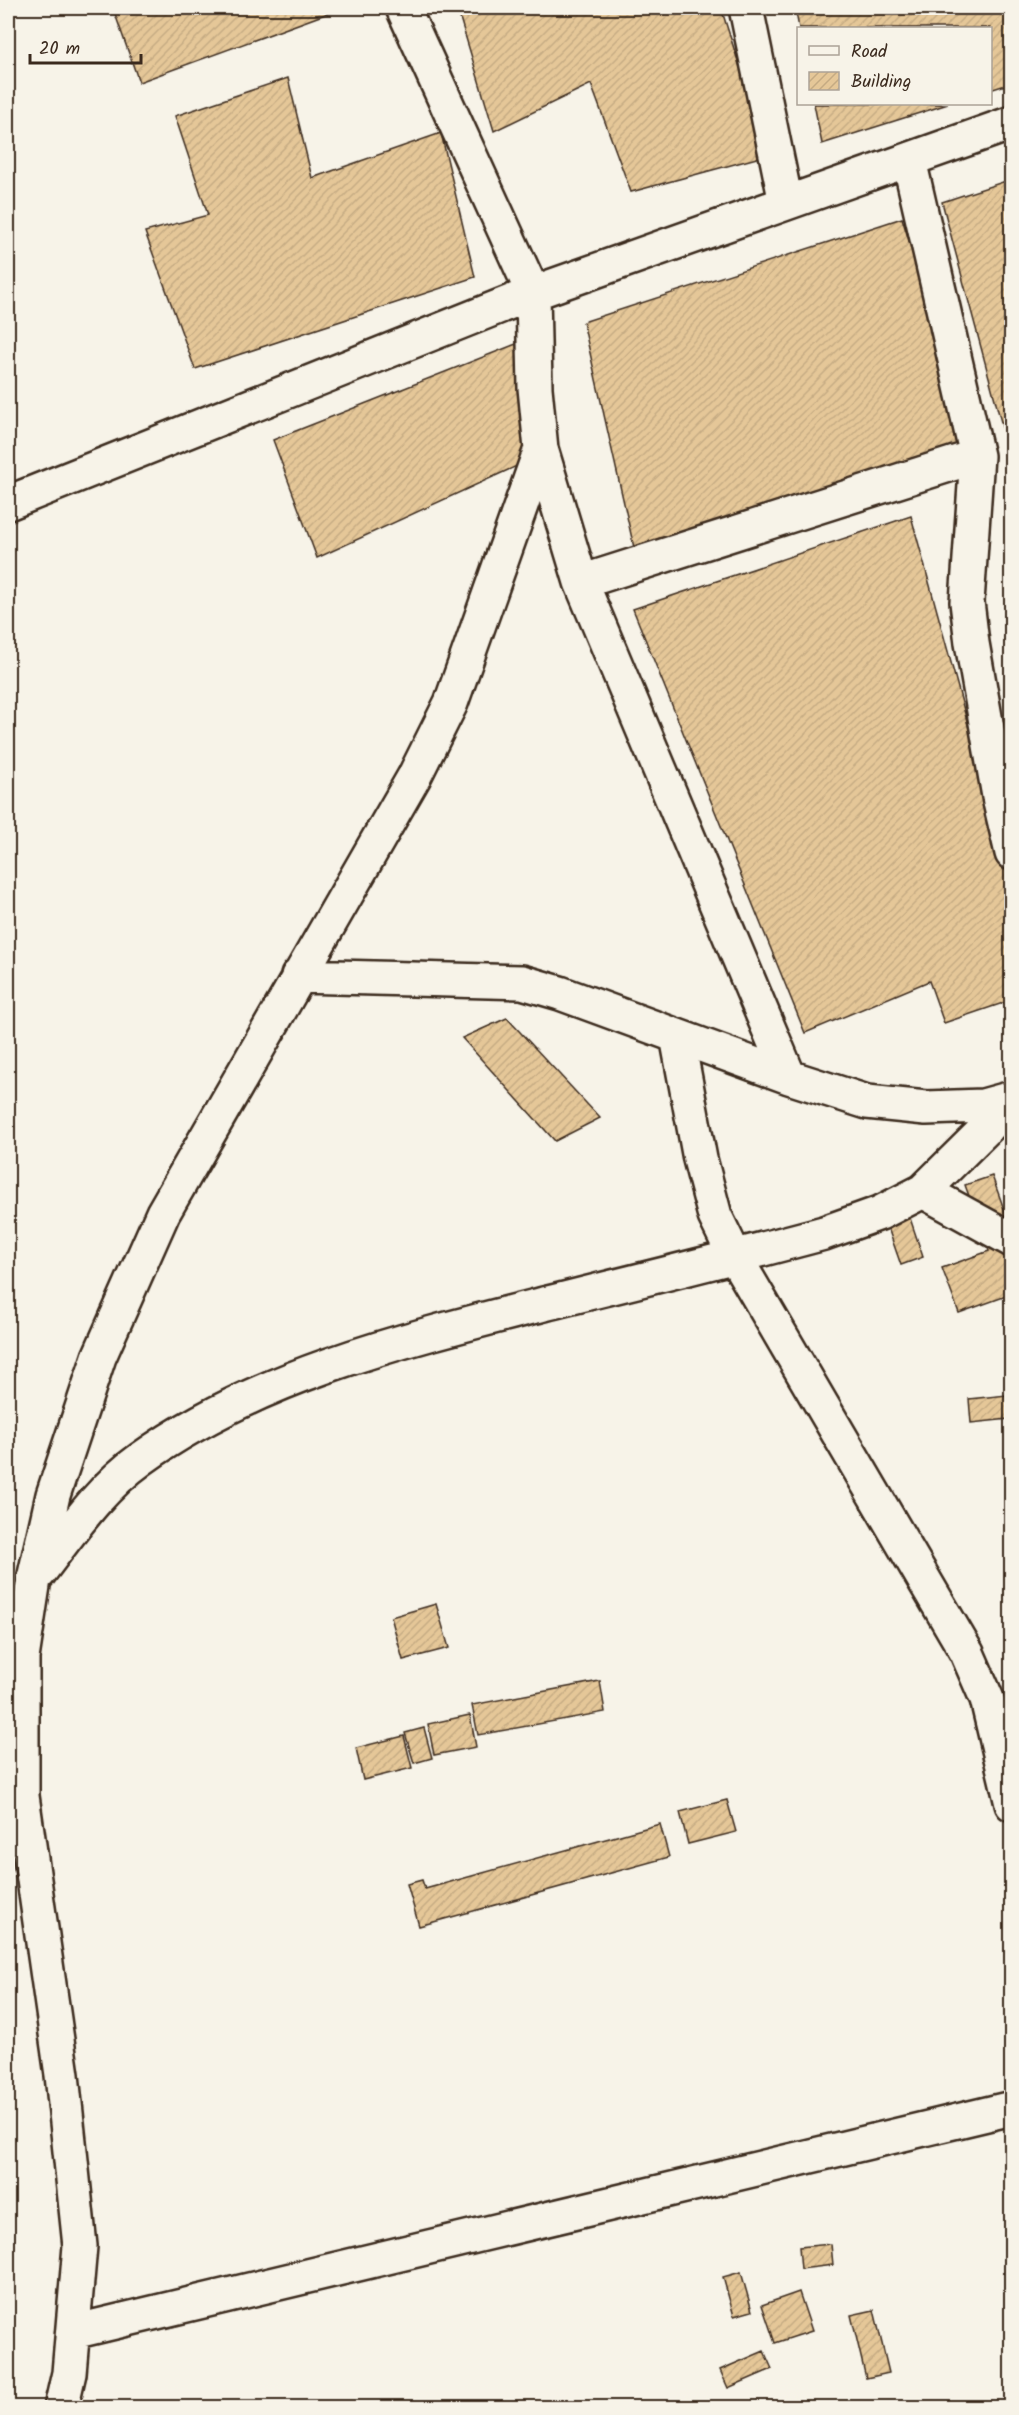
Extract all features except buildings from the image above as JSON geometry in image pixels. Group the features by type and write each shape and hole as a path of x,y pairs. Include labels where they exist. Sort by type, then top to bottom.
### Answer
{"street":[{"path":"403,8 533,293 535,388 541,449 581,582 789,1077"},
{"path":"746,8 786,203"},
{"path":"8,503 533,293 1011,123"},
{"path":"909,160 977,456 967,602 972,643 1006,800 1011,853"},
{"path":"61,2408 69,2373 80,2246 62,2075 22,1796 22,1658 34,1579 53,1495 104,1346 163,1213 414,777 451,703 541,449"},
{"path":"581,582 977,456"},
{"path":"298,976 522,982 560,993 789,1077 867,1102 926,1108 983,1106 1011,1098"},
{"path":"677,1036 700,1159 715,1216 735,1257 967,1653 987,1699 1011,1804"},
{"path":"34,1579 104,1490 140,1459 194,1426 265,1389 412,1337 735,1257 824,1233 880,1213 923,1191 1011,1103"},
{"path":"923,1191 1011,1240"},
{"path":"73,2332 1011,2108"}]}
